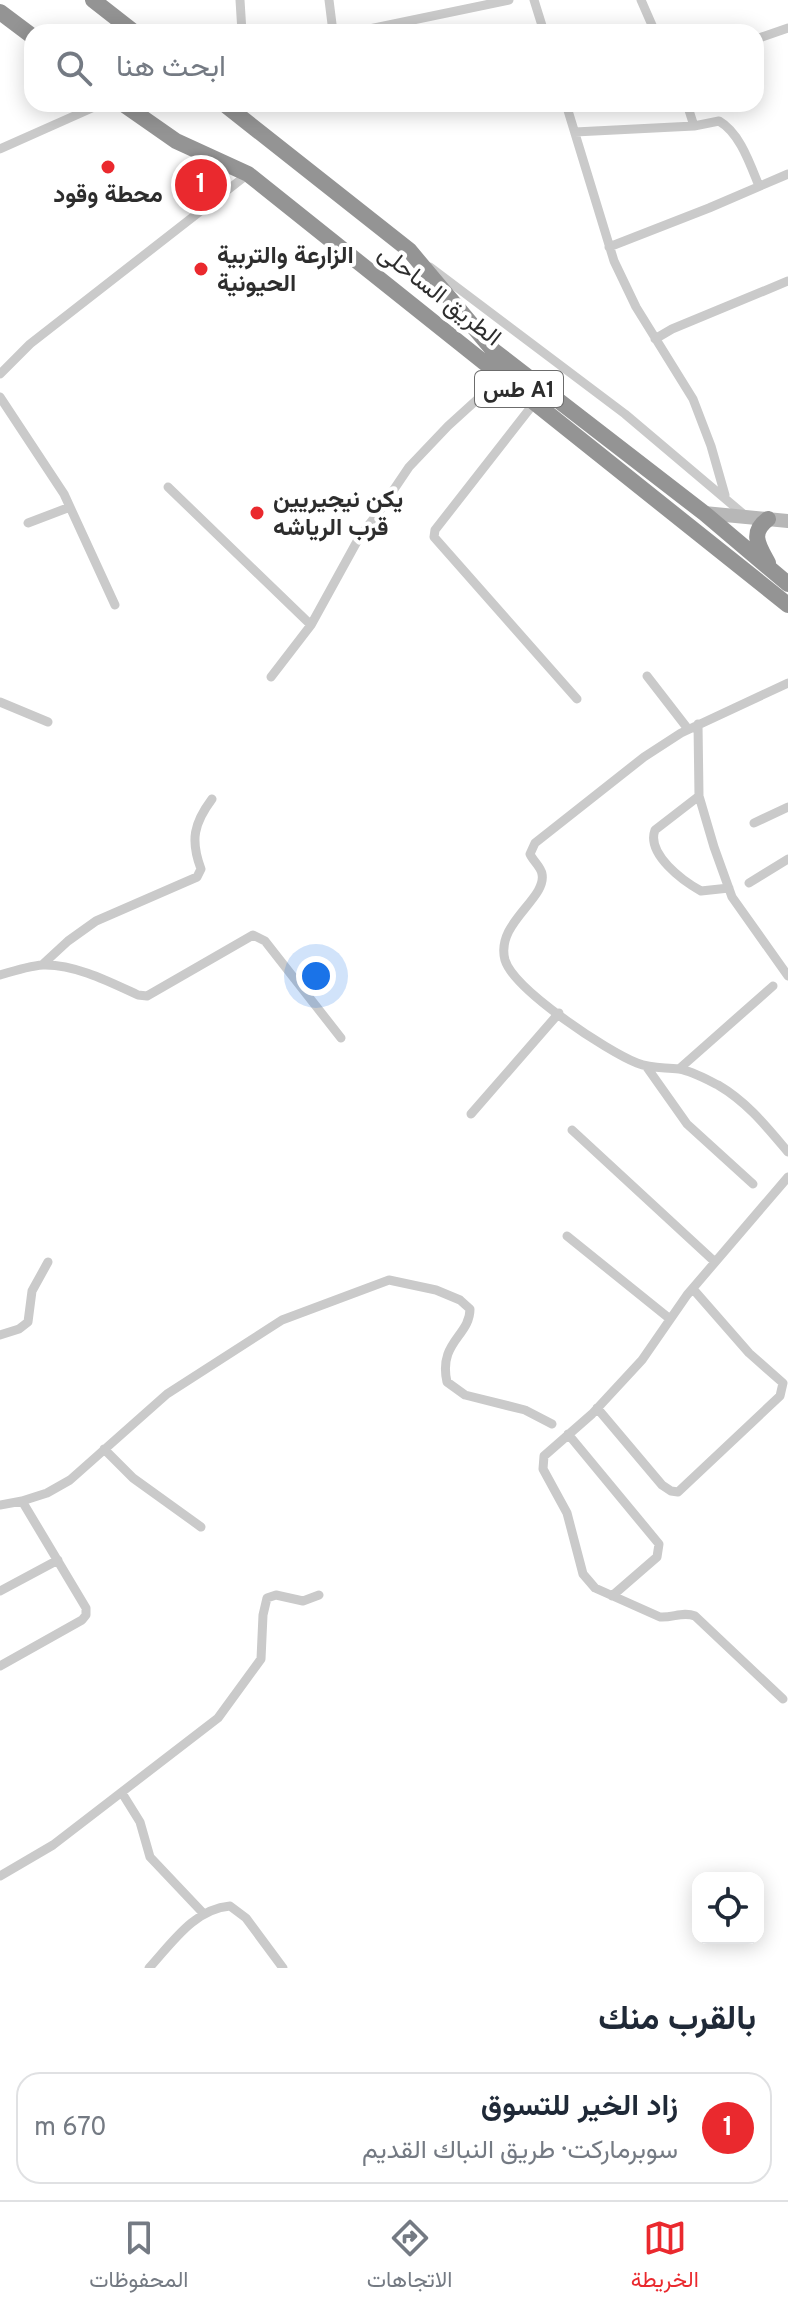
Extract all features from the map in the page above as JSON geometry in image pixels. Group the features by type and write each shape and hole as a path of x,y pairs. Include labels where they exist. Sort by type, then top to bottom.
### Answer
{"highway":[{"path":"97,1 124,24"},
{"path":"0,12 24,30"},
{"name":"الطريق الساحلى","path":"134,112 176,141 248,174 788,605"},
{"name":"الطريق الساحلى","path":"234,112 409,250 493,350 704,513 788,584"},
{"path":"768,519 758,527 756,534 773,571"}],"street":[{"path":"240,0 242,24"},
{"path":"329,0 332,24"},
{"path":"393,24 509,0"},
{"path":"534,0 542,24"},
{"path":"641,0 652,24"},
{"path":"764,36 788,28"},
{"path":"0,149 83,112"},
{"path":"569,112 609,247 636,307 693,399 711,446 725,497"},
{"path":"690,112 694,126"},
{"path":"575,132 694,126 719,121 735,135 759,186"},
{"path":"0,374 40,337 248,174"},
{"path":"609,247 788,174"},
{"path":"409,250 625,414 748,517 756,534"},
{"path":"655,339 788,281"},
{"path":"271,677 311,625 360,536 409,467 503,376"},
{"path":"0,397 32,442 70,507 115,605"},
{"path":"535,402 435,530 434,537 577,699"},
{"path":"168,487 311,625"},
{"path":"28,523 70,507"},
{"path":"704,513 788,521"},
{"path":"647,676 693,727 699,796 732,897 784,962 788,976"},
{"path":"788,683 693,727 644,757 535,843 531,850 532,859 541,870 542,884 508,932 504,945 505,962 531,993 586,1036 646,1066 659,1070 679,1069 699,1076 738,1098 754,1111 788,1152"},
{"path":"0,702 48,722"},
{"path":"699,796 655,830 652,838 667,865 694,887 710,892 729,888"},
{"path":"42,965 96,921 197,877 201,869 195,842 197,825 199,816 212,799"},
{"path":"754,823 788,807"},
{"path":"749,883 788,859"},
{"path":"0,975 42,965 77,971 143,997 258,935 341,1038"},
{"path":"679,1069 773,986"},
{"path":"471,1114 559,1013"},
{"path":"646,1066 687,1124 753,1184"},
{"path":"572,1130 715,1262"},
{"path":"783,1699 695,1616 687,1613 660,1617 595,1588 583,1574 567,1513 543,1469 544,1456 597,1408 642,1360 693,1289 788,1177"},
{"path":"567,1236 670,1319"},
{"path":"0,1335 19,1329 28,1322 32,1291 48,1262"},
{"path":"0,1505 47,1493 70,1480 167,1394 282,1320 389,1280 436,1290 460,1300 470,1309 470,1318 454,1340 444,1367 447,1382 465,1395 525,1410 552,1424"},
{"path":"597,1408 662,1485 678,1492 780,1396 783,1383 749,1353 693,1289"},
{"path":"568,1434 659,1544 657,1557 612,1596"},
{"path":"104,1449 133,1478 201,1527"},
{"path":"0,1666 86,1615 81,1598 22,1501"},
{"path":"0,1591 58,1560"},
{"path":"0,1876 53,1845 218,1718 261,1659 267,1598 276,1595 303,1601 319,1595"},
{"path":"122,1793 140,1822 150,1857 203,1913"},
{"path":"149,1968 203,1913 230,1906 246,1918 283,1968"}],"place":[{"name":"محطة وقود","path":"108,167"},
{"name":"زاد الخير للتسوق","path":"201,185"},
{"name":"الزارعة والتربية الحيونية","path":"201,269"},
{"name":"يكن نيجيريين قرب الرياشه","path":"257,513"}]}
